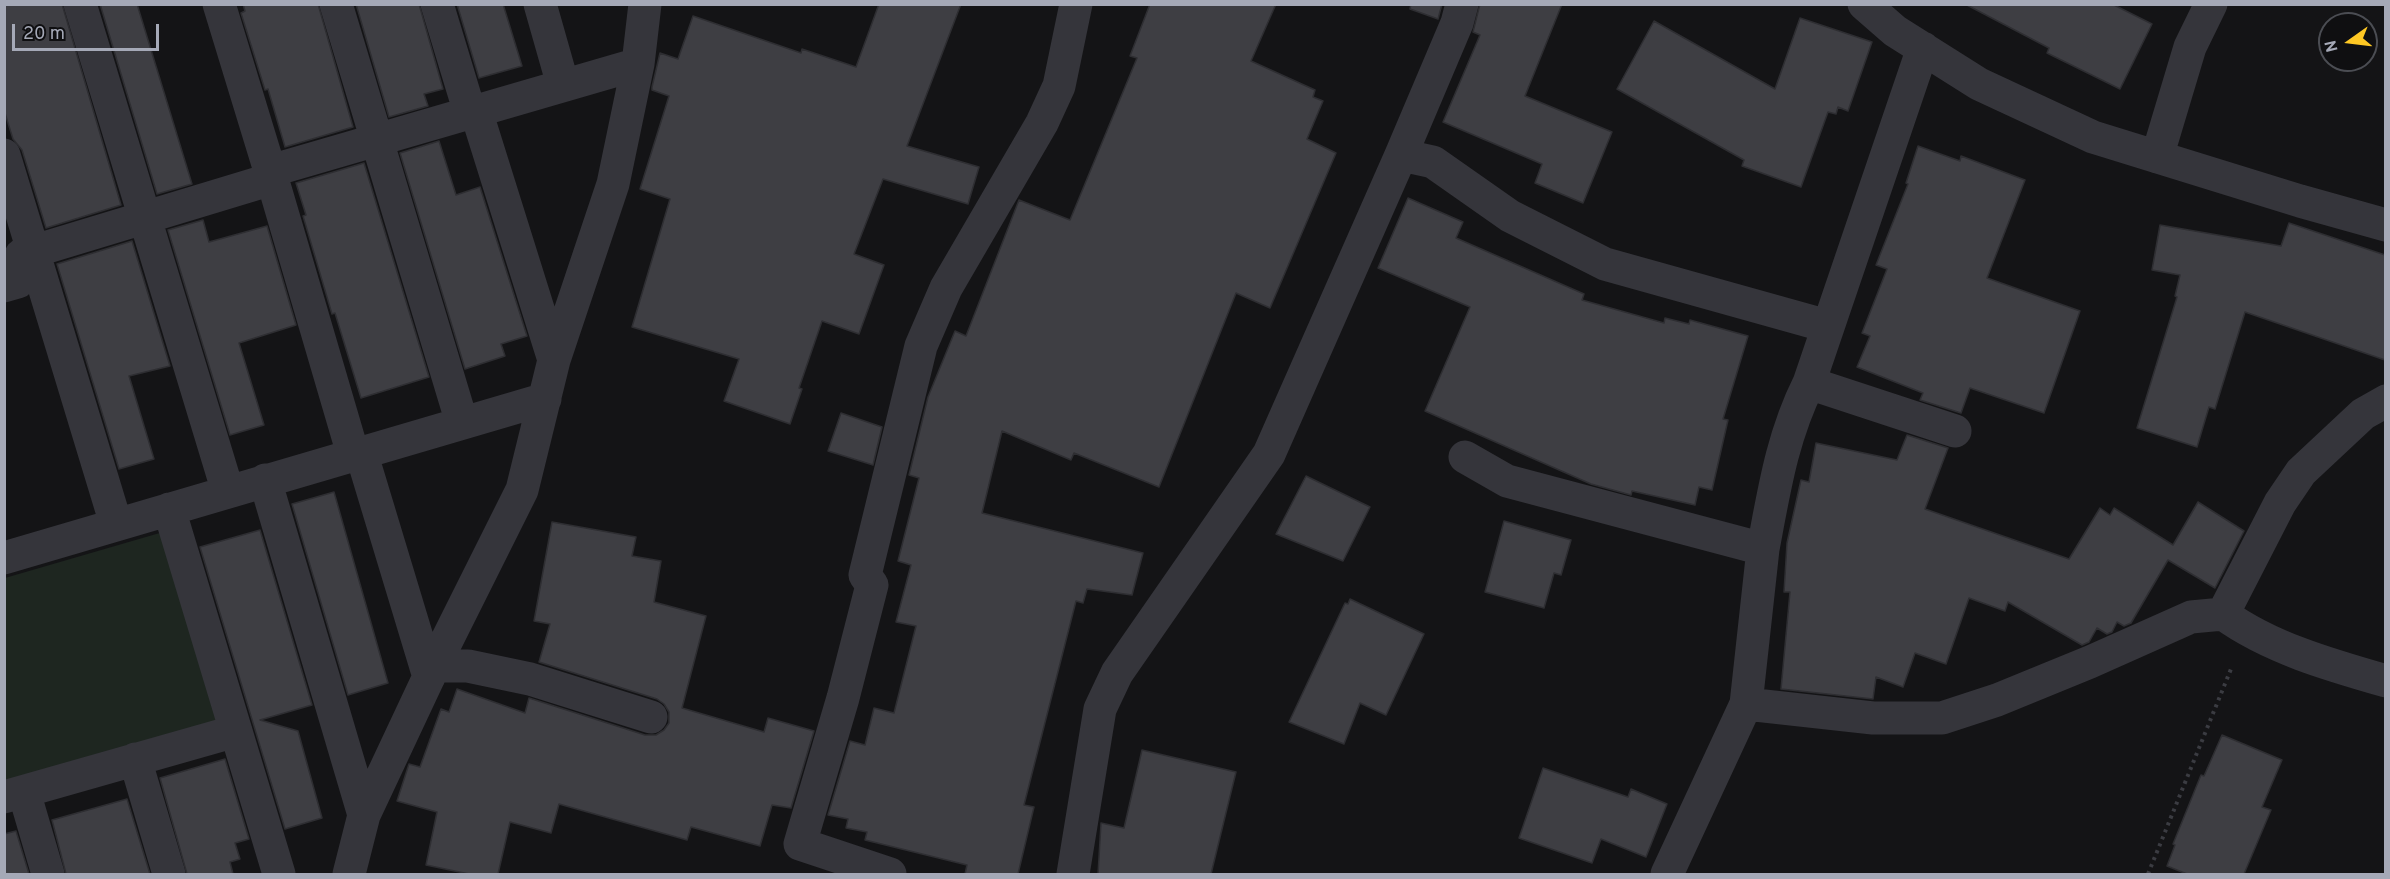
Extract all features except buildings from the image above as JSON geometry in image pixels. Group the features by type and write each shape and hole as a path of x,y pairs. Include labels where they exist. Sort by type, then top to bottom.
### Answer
{"street":[{"path":"80,4 228,492"},
{"path":"219,4 357,453 432,671"},
{"path":"336,4 462,423"},
{"path":"437,4 554,360"},
{"path":"540,4 563,86"},
{"path":"624,4 627,67"},
{"path":"349,874 364,815 432,671 522,490 554,360 613,184 627,67 645,4"},
{"path":"890,874 800,844 843,698 872,585 865,575 921,346 946,288 1042,123 1059,87 1076,4"},
{"path":"1073,874 1100,709 1118,673 1269,454 1401,155 1457,23 1462,4"},
{"path":"1864,4 1895,31 1979,84 2093,137 2385,225"},
{"path":"2157,157 2190,47 2211,4"},
{"path":"1667,874 1746,704 1763,549 1779,462 1794,413 1809,383 1923,48"},
{"path":"4,286 18,282 21,255 34,250 146,217 377,140 627,67"},
{"path":"4,155 11,198 34,250 116,524"},
{"path":"1401,155 1432,162 1510,216 1605,264 1827,326"},
{"path":"1809,383 1955,431"},
{"path":"4,558 545,399"},
{"path":"2234,622 2280,503 2301,472 2363,414 2385,401"},
{"path":"1465,457 1507,482 1763,549"},
{"path":"265,480 364,815"},
{"path":"169,509 279,874"},
{"path":"1746,704 1873,718 1942,718 1997,700 2192,617 2234,622 2339,668 2385,681"},
{"path":"432,671 468,666 530,680 651,717"},
{"path":"48,874 14,795 236,731"},
{"path":"135,759 169,874"}],"path":[{"path":"2148,874 2234,622"}],"shaded area":[{"path":"170,530 227,722 5,787 5,578"}]}
